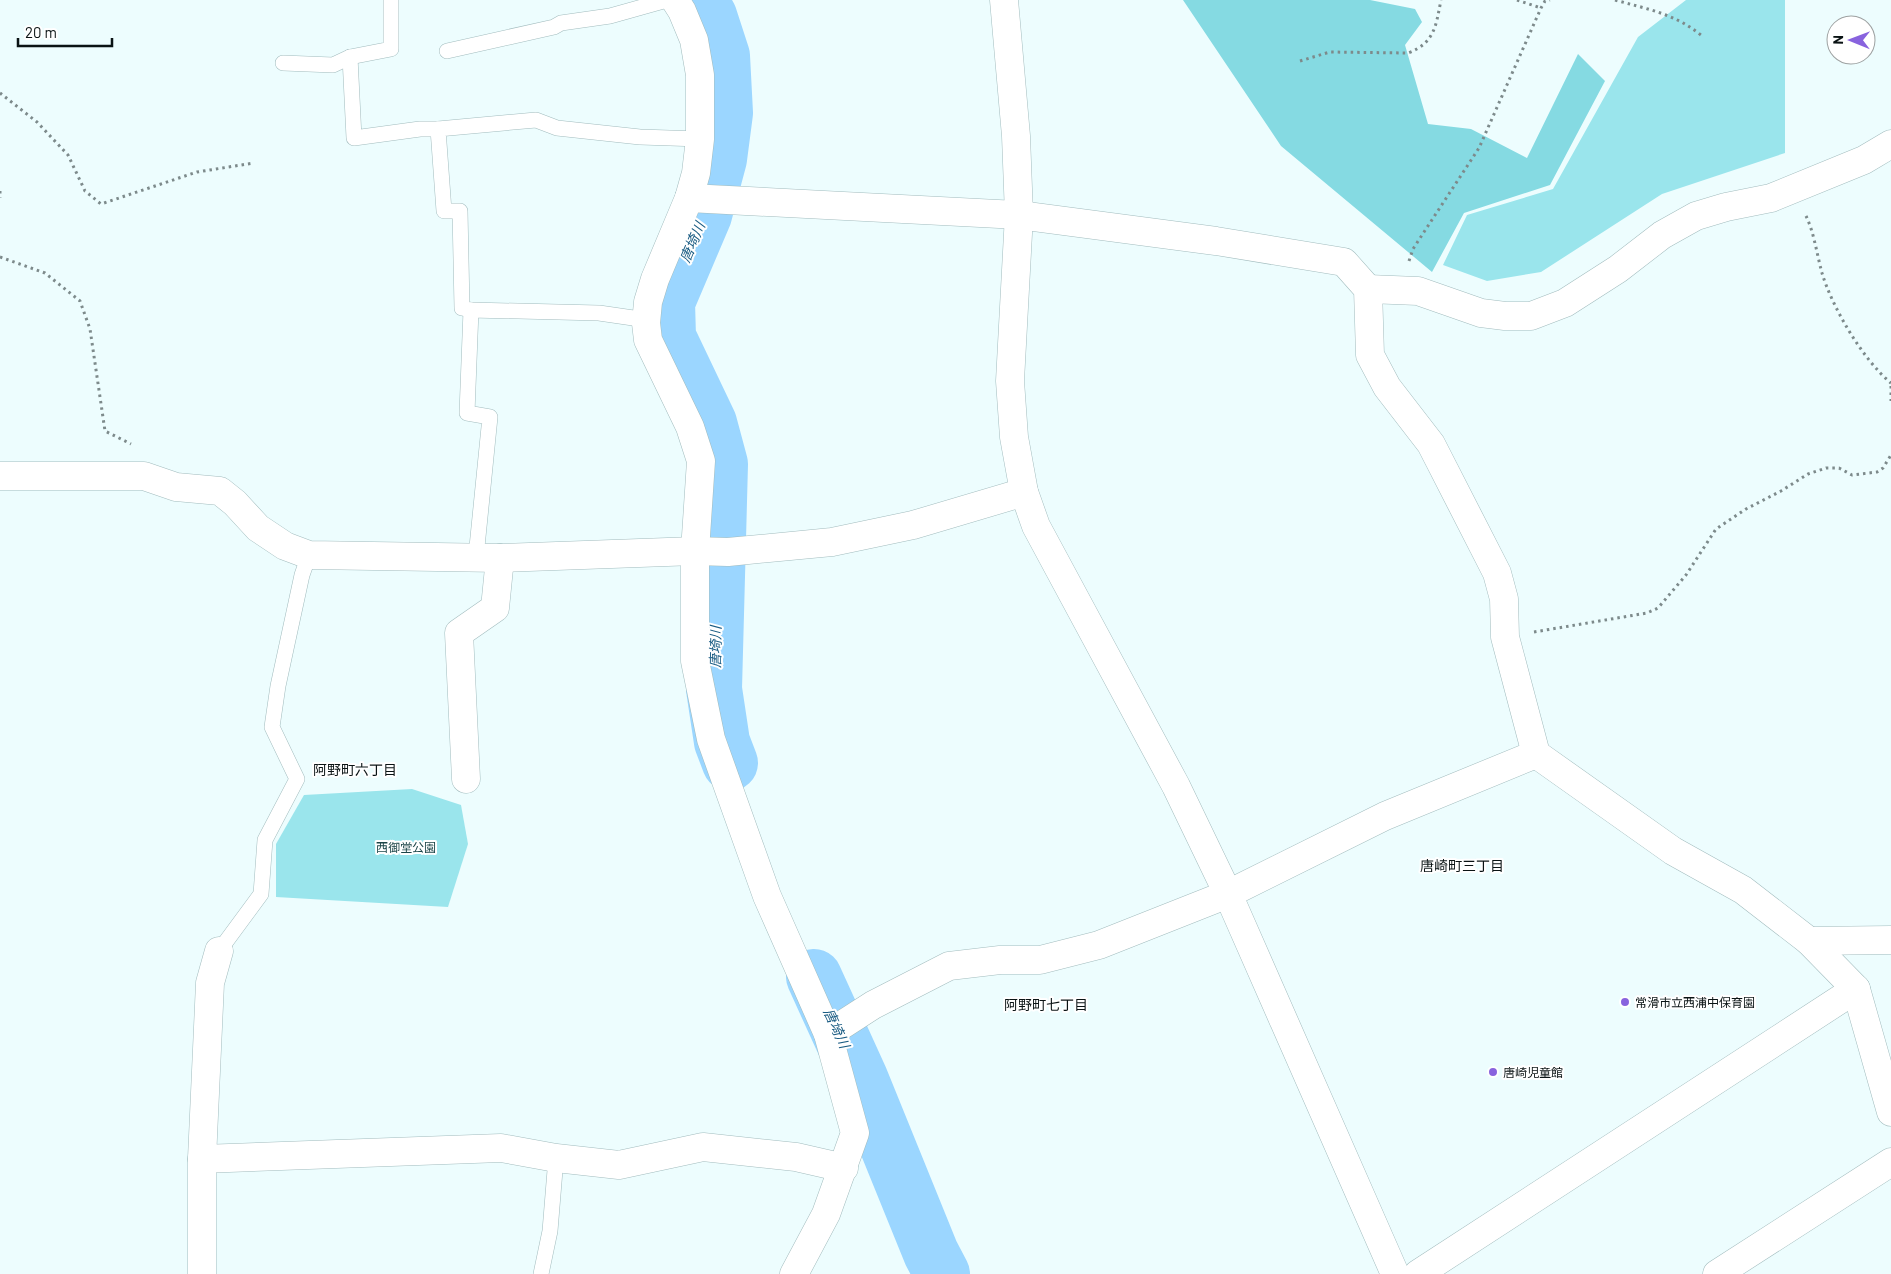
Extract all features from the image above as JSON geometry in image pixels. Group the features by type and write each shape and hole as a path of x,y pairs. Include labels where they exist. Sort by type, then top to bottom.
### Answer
{"street":[{"path":"675,0 682,11 694,40 700,75 700,139 696,173 690,198 654,279 646,320 648,340 690,427 701,460 710,552 695,661 711,739 766,896 829,1033 855,1133 826,1214 794,1274"},
{"path":"1004,0 1016,136 1019,215 1010,381 1014,437 1024,492 1036,526 1176,786 1228,894 1395,1274"},
{"path":"1368,289 1418,291 1481,313 1505,316 1531,316 1564,302 1618,269 1662,235 1696,216 1726,207 1771,198 1864,160 1891,144"},
{"path":"690,198 1019,215 1216,240 1344,262 1368,289 1370,355 1387,387 1432,444 1497,573 1504,599 1505,637 1536,754 1673,851 1743,890 1809,941 1856,989 1891,1112"},
{"path":"0,476 144,476 176,487 220,491 235,503 258,528 285,546 309,555 488,558 710,552 832,542 913,525 1024,492"},
{"path":"466,779 459,633 495,608 488,558"},
{"path":"829,1033 873,1005 949,966 1000,960 1040,960 1099,945 1228,894 1385,816 1536,754"},
{"path":"1809,941 1891,940"},
{"path":"202,1274 202,1159 210,983 219,951"},
{"path":"1418,1274 1856,989"},
{"path":"202,1159 501,1148 556,1158 619,1165 703,1147 796,1157 844,1168"},
{"path":"1717,1274 1891,1162"}],"lane":[{"path":"283,63 333,64 350,57 391,49 392,0"},
{"path":"447,51 554,28 561,23 610,16 667,0"},
{"path":"350,57 354,138 420,129 536,120 557,128 640,137 700,139"},
{"path":"438,129 444,211 460,210 462,308 471,310 599,313 646,320"},
{"path":"471,310 467,413 490,417 488,558"},
{"path":"219,951 262,894 264,840 297,778 272,727 278,686 302,575 309,555"},
{"path":"541,1274 550,1231 556,1158"}],"path":[{"path":"1300,61 1330,52 1408,53 1420,49 1436,27 1441,0"},
{"path":"1517,0 1542,8"},
{"path":"1424,232 1479,148 1545,1 1550,0"},
{"path":"1615,0 1674,17 1690,26 1702,36"},
{"path":"0,93 37,122 68,155 85,191 101,204 197,172 254,163"},
{"path":"0,191 0,198"},
{"path":"1771,198 1792,201 1802,208 1808,220 1822,275 1838,310 1857,343 1891,385 1891,401"},
{"path":"0,257 45,274 80,301 90,329 105,431 138,448"},
{"path":"1505,637 1647,613 1658,608 1686,575 1716,529 1746,509 1781,492 1808,474 1826,468 1839,468 1852,475 1876,472 1883,468 1891,455"}],"green space":[{"path":"1686,0 1785,0 1785,153 1662,194 1541,272 1487,281 1443,265 1467,215 1553,189 1638,37"},
{"name":"西御堂公園","path":"412,789 461,805 468,844 448,907 276,897 276,844 304,795"}],"shaded area":[{"path":"1183,0 1370,0 1415,9 1422,22 1405,45 1428,124 1471,129 1527,158 1578,54 1605,81 1550,185 1464,213 1432,272 1281,146"}],"waterway":[{"name":"唐埼川","path":"699,0 709,16 722,56 725,113 719,159 704,215 667,302 668,337 709,423 720,464 714,689 722,742 730,763"},
{"name":"唐埼川","path":"814,977 860,1078 931,1253 942,1274"}],"place":[{"name":"常滑市立西浦中保育園","path":"1625,1002"},
{"name":"唐崎児童館","path":"1493,1072"}],"district":[{"name":"阿野町六丁目","path":"355,769"},
{"name":"唐崎町三丁目","path":"1462,865"},
{"name":"阿野町七丁目","path":"1046,1004"}]}
